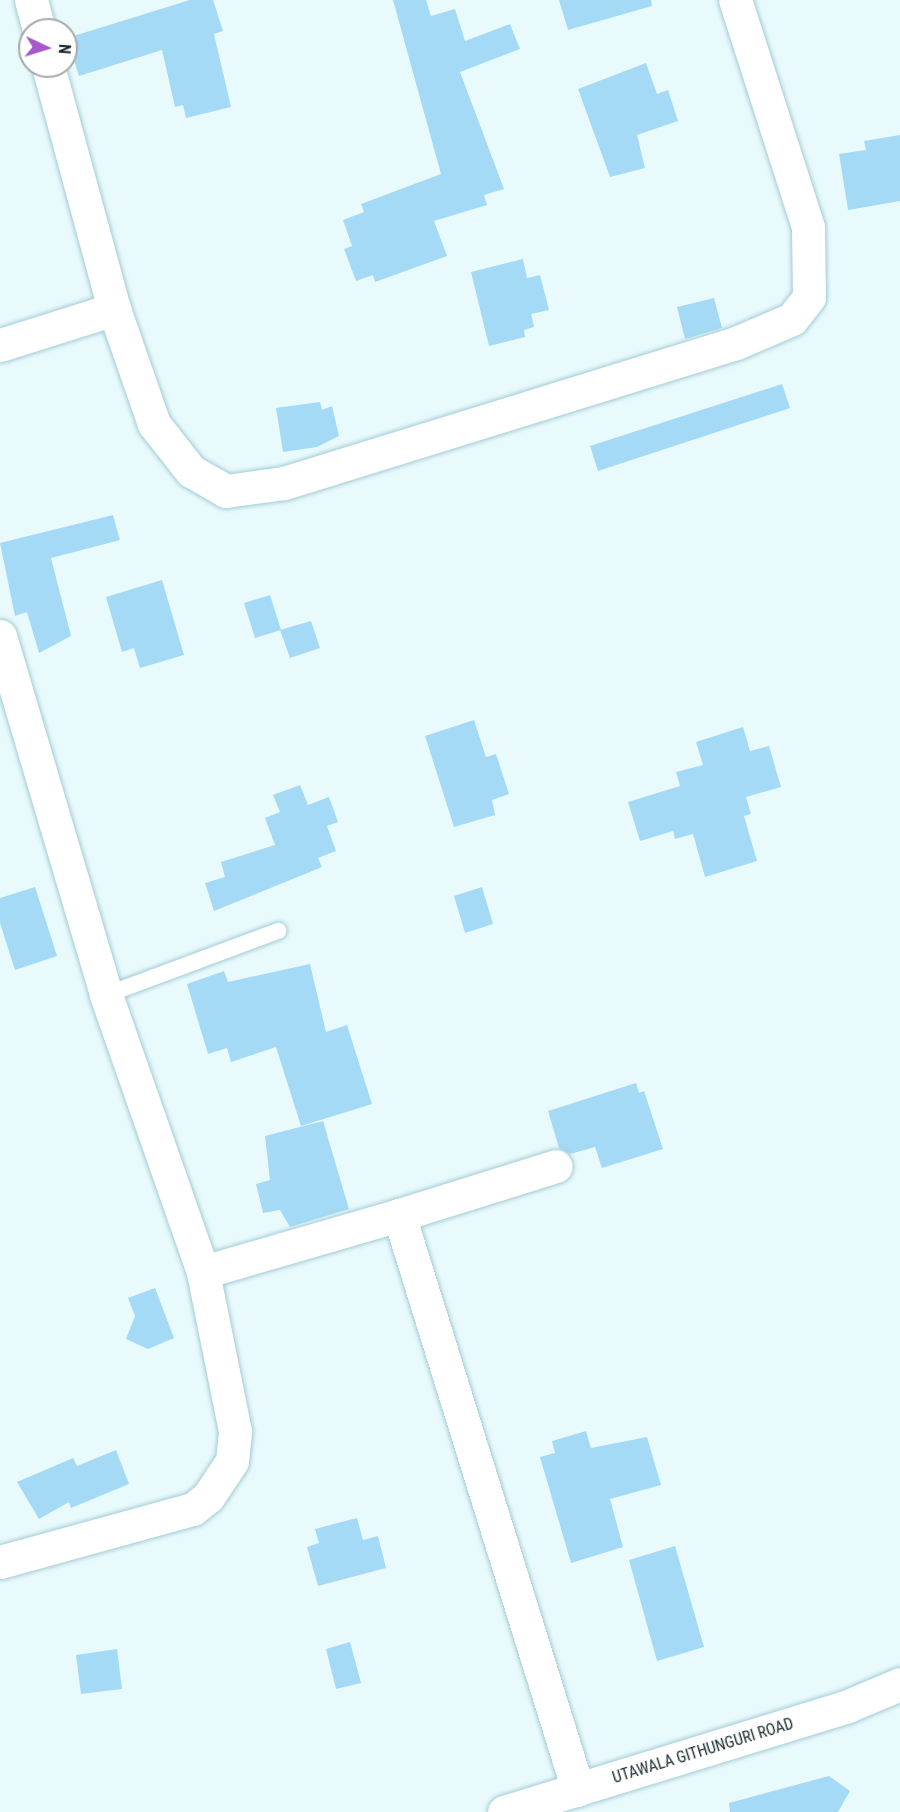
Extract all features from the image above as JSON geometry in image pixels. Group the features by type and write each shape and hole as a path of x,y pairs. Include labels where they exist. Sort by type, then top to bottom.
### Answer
{"street":[{"path":"31,0 36,18"},
{"path":"51,78 114,309 154,424 191,471 226,491 284,483 736,343 792,320 809,297 808,226 735,0"},
{"path":"0,345 114,309"},
{"path":"0,636 106,995 203,1272 235,1431 232,1461 220,1480 193,1509 0,1562"},
{"path":"203,1272 556,1166"},
{"path":"399,1215 579,1790"},
{"name":"UTAWALA GITHUNGURI ROAD","path":"504,1812 848,1706 900,1683"}],"lane":[{"path":"106,995 278,931"}],"building":[{"path":"190,0 213,0 223,31 214,34 231,107 186,118 183,105 175,107 162,50 79,76 78,35"},
{"path":"393,0 426,0 431,16 455,9 465,41 510,24 520,49 460,72 504,189 484,195 487,205 434,221 447,256 375,282 373,275 356,281 344,249 352,246 343,220 364,212 361,204 441,174"},
{"path":"559,0 651,0 652,6 568,30"},
{"path":"646,63 657,94 668,90 678,121 637,135 645,168 610,177 578,89"},
{"path":"900,135 900,201 848,210 839,154 866,150 864,141"},
{"path":"523,259 527,278 540,275 549,310 531,314 534,327 524,330 525,337 489,346 471,272"},
{"path":"714,298 722,328 685,339 677,307"},
{"path":"782,384 790,408 598,471 590,446"},
{"path":"320,402 322,410 332,406 339,436 317,447 283,452 276,408"},
{"path":"113,515 120,540 51,558 71,636 39,653 27,612 15,616 0,543"},
{"path":"162,580 184,655 140,668 134,648 122,652 106,597"},
{"path":"270,595 281,630 255,638 244,603"},
{"path":"311,621 320,648 290,658 280,630"},
{"path":"474,720 486,757 496,754 509,794 492,800 495,815 454,827 425,736"},
{"path":"743,727 750,751 769,746 781,787 746,797 751,814 744,816 757,861 705,877 693,834 675,839 673,831 640,841 628,802 680,786 676,772 703,765 696,742"},
{"path":"300,785 308,805 329,797 338,822 327,826 336,851 318,858 322,867 214,911 205,883 225,877 221,862 275,845 265,818 280,812 273,795"},
{"path":"35,887 57,956 15,970 0,923 0,898"},
{"path":"482,887 493,924 465,933 454,896"},
{"path":"310,964 326,1032 347,1025 372,1104 301,1126 276,1047 231,1062 227,1048 208,1054 187,984 224,971 228,982"},
{"path":"636,1083 639,1093 644,1091 663,1149 602,1168 595,1147 570,1154 559,1148 548,1111"},
{"path":"323,1121 349,1209 290,1227 280,1210 263,1213 256,1184 270,1180 265,1136"},
{"path":"155,1288 174,1338 148,1349 126,1339 135,1316 128,1298"},
{"path":"586,1431 591,1448 647,1437 661,1485 610,1499 623,1547 571,1563 540,1457 555,1453 552,1441"},
{"path":"116,1450 129,1484 71,1508 69,1502 39,1519 17,1482 73,1458 77,1466"},
{"path":"357,1518 363,1540 378,1536 386,1568 318,1586 307,1547 319,1543 315,1529"},
{"path":"675,1546 704,1647 657,1661 629,1560"},
{"path":"350,1642 361,1683 336,1689 326,1649"},
{"path":"117,1649 122,1689 81,1694 76,1655"},
{"path":"829,1776 850,1791 838,1812 730,1812 729,1803"}]}
